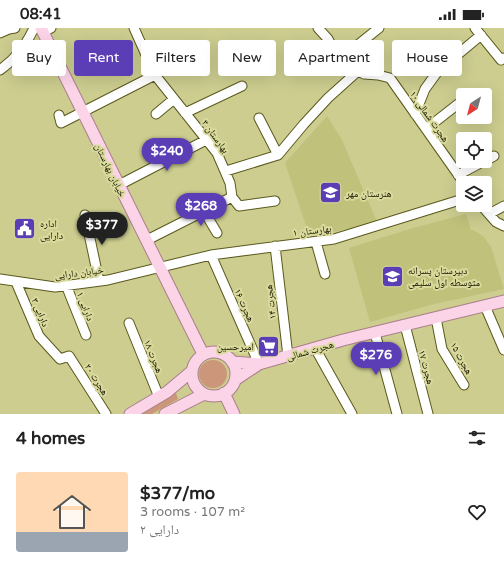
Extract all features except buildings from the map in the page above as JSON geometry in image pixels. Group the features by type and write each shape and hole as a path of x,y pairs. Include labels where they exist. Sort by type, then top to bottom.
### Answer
{"main road":[{"name":"خیابان بهارستان","path":"42,29 203,354"},
{"name":"هجرت شمالی","path":"232,362 259,364 405,325 504,301"},
{"path":"209,352 222,353 232,362 236,371 235,380 229,390 218,396 210,396 198,390 194,384 192,371 198,358 209,352"},
{"path":"235,380 259,364"},
{"path":"130,414 167,392 192,371"},
{"path":"224,393 234,414"},
{"path":"165,414 204,394"}],"street":[{"path":"0,33 14,28"},
{"name":"بهارستان ۳","path":"134,28 141,44"},
{"path":"318,28 328,40"},
{"path":"364,40 379,28"},
{"path":"0,70 14,60 27,42 42,29"},
{"path":"415,114 424,89 438,71 478,32 501,60 504,58"},
{"path":"62,124 153,76"},
{"name":"بهارستان ۳","path":"156,76 218,153 230,182 232,197"},
{"path":"226,171 278,155 328,98 352,76"},
{"name":"هجرت شمالی ۱۰","path":"382,76 390,78 458,175"},
{"path":"185,113 242,86"},
{"path":"156,114 174,99"},
{"path":"426,129 456,106"},
{"path":"259,118 278,155"},
{"path":"119,185 206,140"},
{"path":"458,175 472,168"},
{"path":"146,240 232,197 239,206 275,201"},
{"name":"بهارستان ۱","path":"160,267 212,255 334,239 456,201"},
{"path":"504,206 489,214 496,222 504,226"},
{"path":"204,211 217,233"},
{"path":"85,215 99,281"},
{"path":"316,242 325,274"},
{"name":"هجرت ۱۴","path":"275,246 288,356"},
{"name":"هجرت ۱۶","path":"212,255 259,364"},
{"name":"خیابان دارایی","path":"0,279 55,287 99,281 160,267"},
{"name":"دارایی ۳","path":"16,282 39,336 60,358 70,356"},
{"name":"دارایی ۱","path":"66,285 86,335"},
{"path":"484,306 504,350"},
{"name":"هجرت ۱۵","path":"436,318 442,349 464,385"},
{"name":"هجرت ۱۸","path":"130,323 159,397"},
{"name":"هجرت ۱۷","path":"405,325 428,414"},
{"path":"375,333 397,414"},
{"path":"316,348 352,414"},
{"name":"هجرت ۲۰","path":"70,356 106,414"}],"shaded area":[{"name":"هنرستان مهر","path":"327,116 342,140 377,222 310,237 285,163"},
{"path":"466,214 471,230 483,236 491,247 504,289 434,304 370,322 349,248 413,228"},
{"path":"213,360 223,364 227,374 223,384 213,388 203,384 199,374 203,364"},
{"path":"176,393 178,399 152,414 140,414"}],"place":[{"name":"هنرستان مهر","path":"330,193"},
{"name":"اداره دارایی","path":"25,229"},
{"name":"دبیرستان پسرانه متوسطه اول سلیمی","path":"392,276"},
{"name":"امیرحسین","path":"269,346"}]}
